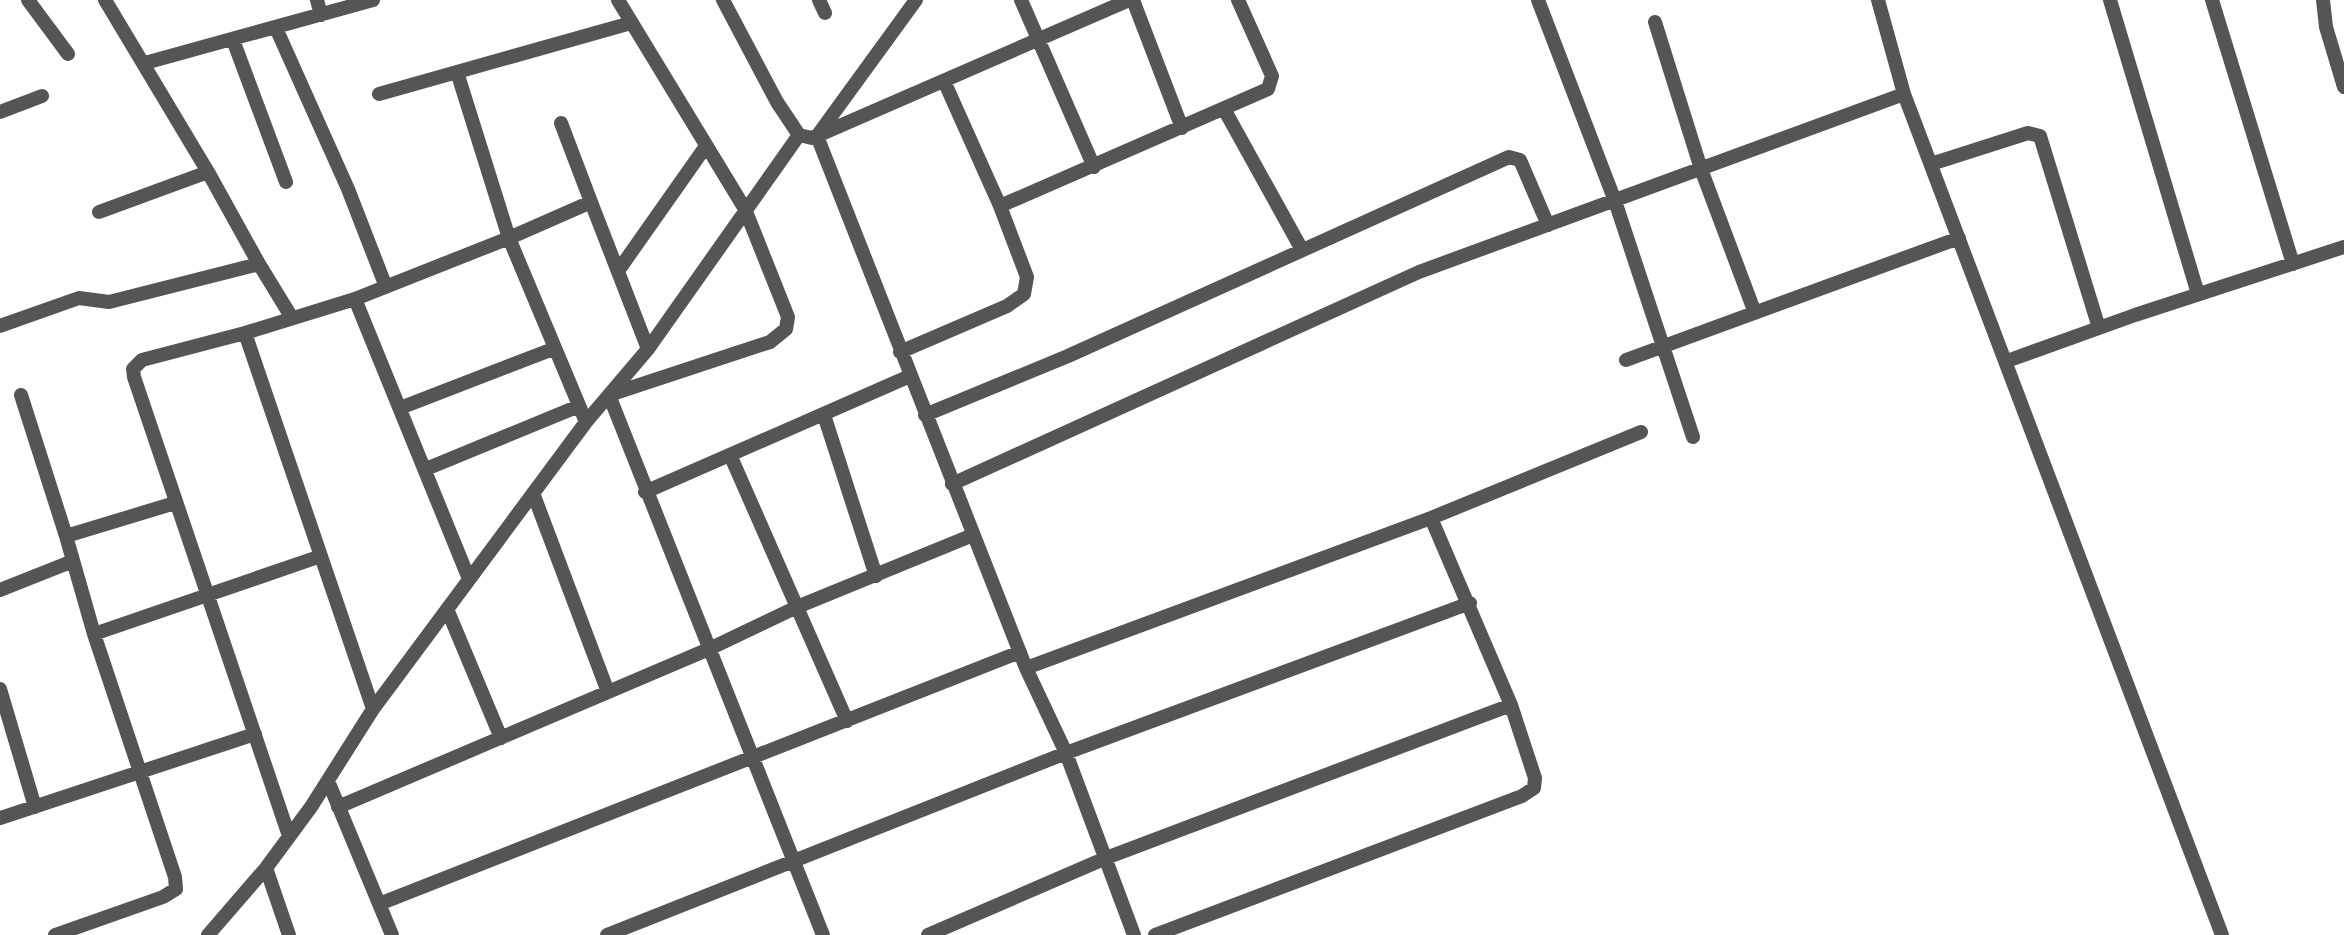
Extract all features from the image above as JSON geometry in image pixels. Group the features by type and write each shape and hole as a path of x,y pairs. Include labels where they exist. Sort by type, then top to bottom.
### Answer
{"street":[{"path":"27,0 68,54"},
{"path":"105,0 145,63 258,264 292,318"},
{"path":"145,63 276,28 319,7 373,0"},
{"path":"609,395 770,342 786,329 786,308 745,209 618,0"},
{"path":"723,0 777,102 799,135 807,138 1131,0 1182,128"},
{"path":"817,136 916,0"},
{"path":"1021,0 1094,167"},
{"path":"1000,206 1263,92 1272,82 1238,0"},
{"path":"1538,0 1615,201 1693,438"},
{"path":"1878,0 1904,94 2222,935"},
{"path":"2110,0 2198,294"},
{"path":"2212,0 2293,264"},
{"path":"2323,0 2326,27 2344,87"},
{"path":"1655,22 1701,169 1755,313"},
{"path":"379,94 631,23"},
{"path":"276,28 348,189 386,287"},
{"path":"233,40 286,182"},
{"path":"457,72 509,238 553,349 586,422"},
{"path":"901,352 1007,306 1024,294 1027,276 1000,206 944,81"},
{"path":"953,484 1419,272 1904,94"},
{"path":"0,112 42,96"},
{"path":"1224,109 1301,248"},
{"path":"561,123 648,349"},
{"path":"1931,164 2028,133 2040,136 2099,328"},
{"path":"208,935 266,868 328,781 373,709 586,422 648,349 799,135"},
{"path":"817,136 1026,668 1066,753 1134,935"},
{"path":"618,271 706,146"},
{"path":"925,415 1068,356 1301,248 1513,156 1522,164 1548,225"},
{"path":"99,212 208,172"},
{"path":"289,836 175,503 133,369 142,360 245,333 355,299 509,238 591,202"},
{"path":"1626,360 1959,238"},
{"path":"2007,361 2198,294 2344,247"},
{"path":"0,326 79,298 109,302 258,264"},
{"path":"355,299 469,579"},
{"path":"245,333 373,709"},
{"path":"400,408 553,349"},
{"path":"645,492 731,457 910,376"},
{"path":"21,395 94,634 176,877 176,889 163,897 55,935"},
{"path":"609,395 645,492 823,935"},
{"path":"426,469 579,406"},
{"path":"824,415 876,576"},
{"path":"1026,668 1431,518 1641,432"},
{"path":"731,457 847,721"},
{"path":"533,493 608,692"},
{"path":"66,536 175,503"},
{"path":"1155,935 1530,792 1534,788 1535,778 1511,705 1470,603 1431,518"},
{"path":"338,807 709,649 797,607 973,535"},
{"path":"94,634 321,556"},
{"path":"0,590 73,561"},
{"path":"607,935 1066,753 1470,603"},
{"path":"447,609 501,738"},
{"path":"379,904 1020,652"},
{"path":"0,689 35,807"},
{"path":"928,935 1106,858 1511,705"},
{"path":"0,818 255,734"},
{"path":"328,781 391,935"},
{"path":"266,868 289,935"}]}
